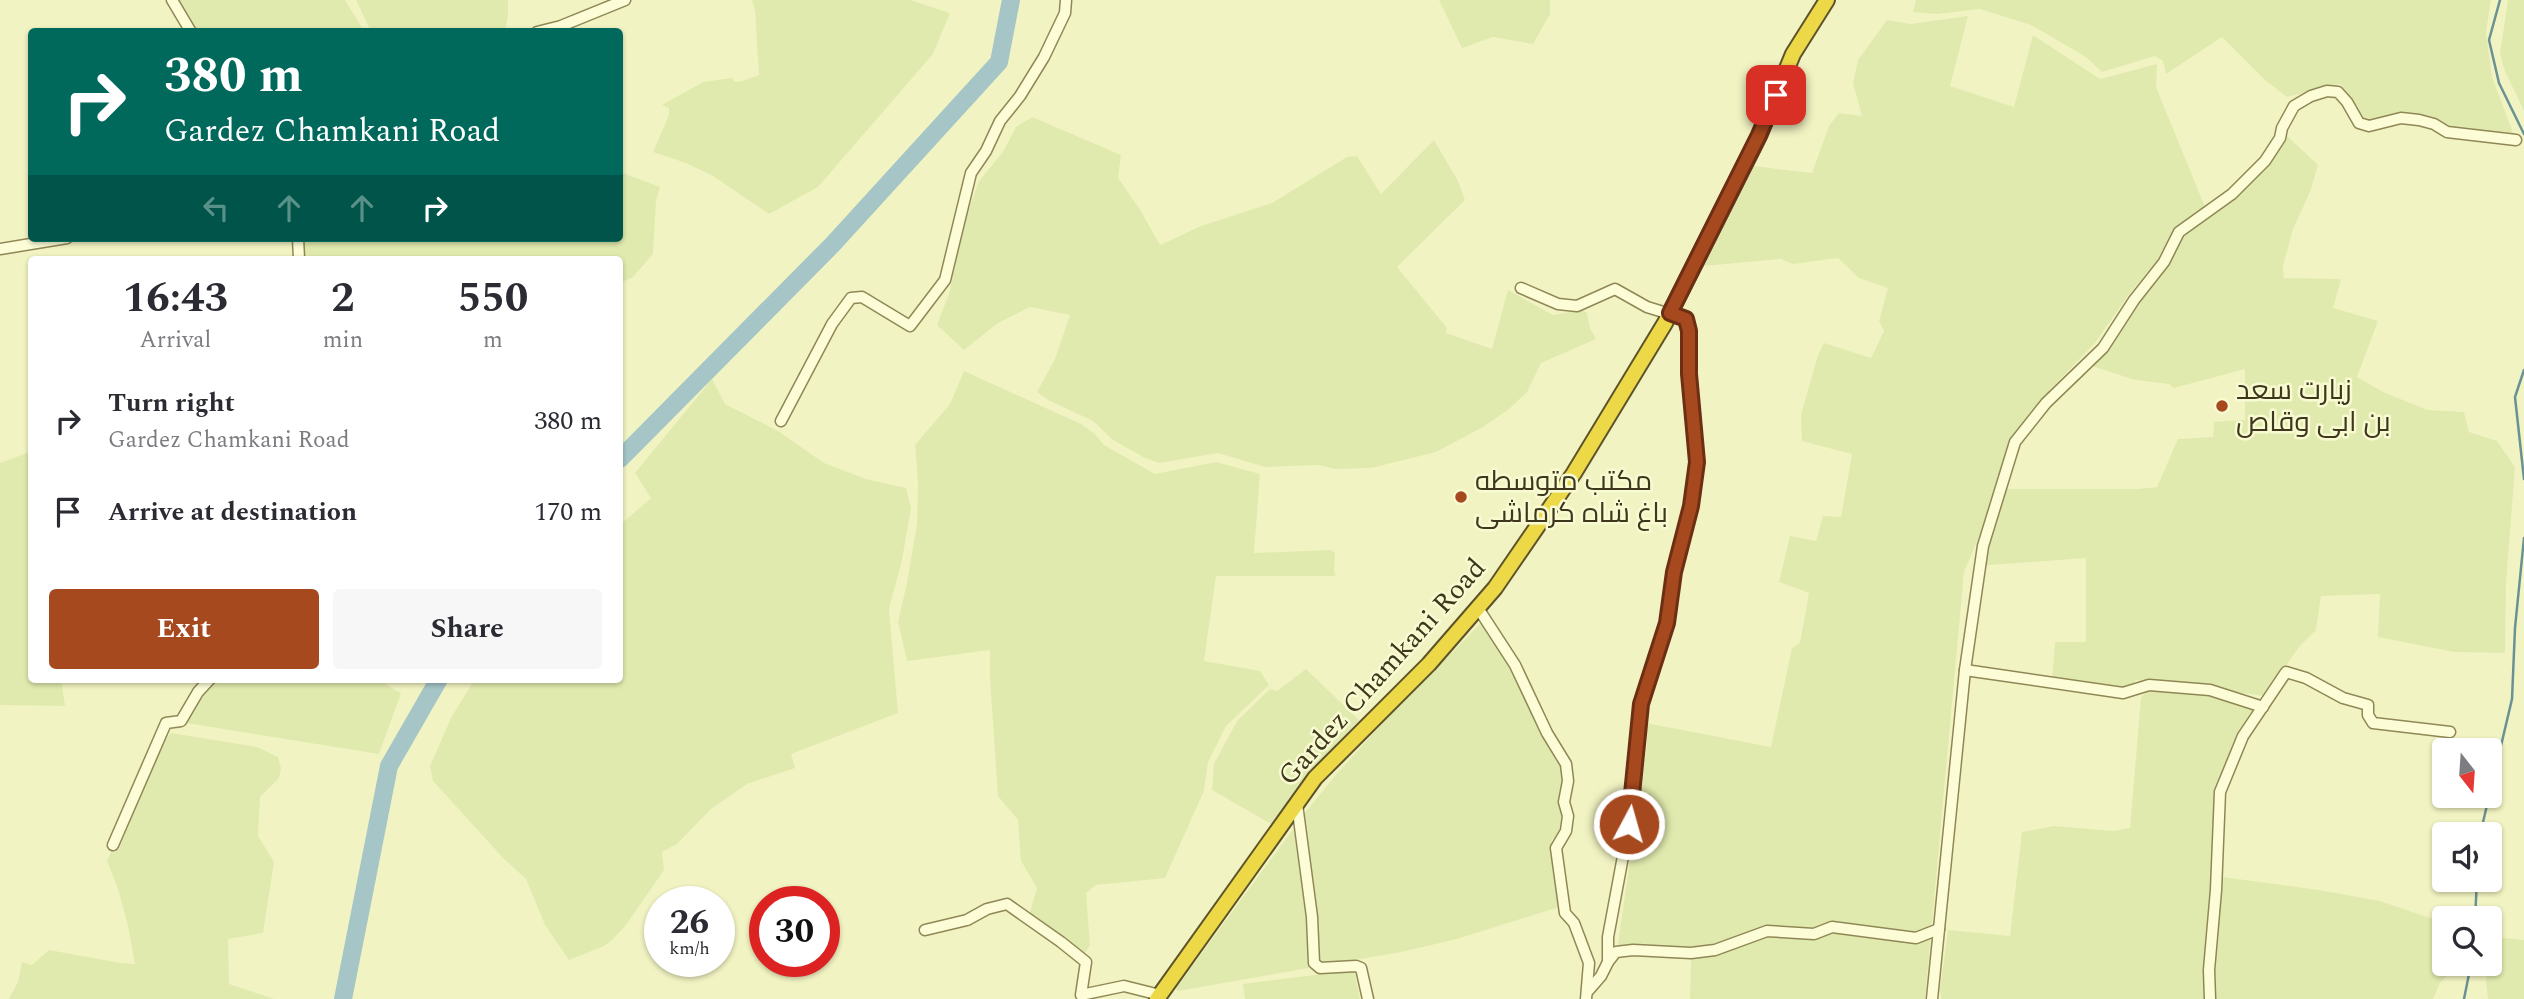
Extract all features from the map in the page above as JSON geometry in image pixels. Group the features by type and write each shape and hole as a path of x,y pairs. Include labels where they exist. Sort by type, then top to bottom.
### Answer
{"highway":[{"name":"Gardez Chamkani Road","path":"1158,997 1315,778 1429,664 1478,608 1574,473 1670,313 1759,135 1793,54 1827,0"}],"street":[{"path":"172,0 189,28"},
{"path":"553,28 625,0"},
{"path":"781,421 832,324 851,298 862,298 910,326 945,280 971,173 986,151 1000,121 1020,96 1044,57 1065,13 1066,0"},
{"path":"1931,999 1965,670 1983,546 2015,442 2046,403 2103,348 2134,300 2164,262 2179,232 2232,194 2265,161 2280,138 2282,128 2294,106 2311,96 2327,91 2338,92 2360,123 2369,126 2401,118 2434,124 2447,132 2516,140"},
{"path":"0,249 43,242"},
{"path":"1521,288 1558,304 1577,306 1615,289 1647,307 1686,319 1689,331 1689,374 1697,462 1691,506 1674,572 1667,623 1641,704 1629,824 1608,937 1608,962"},
{"path":"1478,608 1515,665 1547,733 1566,764 1564,802 1568,816 1566,831 1556,848 1565,913 1574,923 1590,963 1587,995"},
{"path":"1965,670 2123,693 2149,685 2210,690 2263,707"},
{"path":"2210,999 2209,970 2220,792 2243,736 2286,672 2306,678 2343,698 2368,705 2368,715 2373,723 2450,732"},
{"path":"113,845 166,723 181,720 206,683"},
{"path":"1297,804 1312,916 1314,963 1320,968 1361,968 1368,999"},
{"path":"925,930 967,920 987,909 1007,904 1086,962 1081,995 1124,986 1158,997"},
{"path":"1587,995 1616,952 1633,950 1691,953 1715,950 1767,931 1814,934 1832,927 1916,938 1939,929"}],"green space":[{"path":"171,0 345,0 362,28 187,28"},
{"path":"356,0 508,0 506,28 370,28"},
{"path":"752,0 910,0 950,13 933,54 818,187 769,214 713,176 653,152 669,115 669,108 662,105 703,82 732,78 739,82 759,75"},
{"path":"1439,0 1550,0 1550,14 1533,44 1493,37 1462,48"},
{"path":"1916,0 2491,0 2486,32 2492,77 2515,138 2436,126 2359,122 2340,84 2287,97 2265,80 2222,37 2166,74 2163,61 2155,56 2102,72 2086,57 2031,25 1980,9 1937,14 1913,12"},
{"path":"2508,0 2524,0 2524,111 2500,54"},
{"path":"1968,16 1950,86 2014,107 2033,35 2100,79 2157,64 2156,87 2205,207 2172,233 2159,258 2132,290 2095,343 2041,399 2003,460 1999,490 1964,572 1925,999 1690,999 1691,959 1685,953 1643,952 1616,957 1647,744 1646,723 1771,747 1792,648 1800,643 1809,593 1779,582 1790,536 1816,541 1823,516 1841,517 1852,454 1802,441 1801,415 1824,343 1871,358 1884,331 1879,321 1888,288 1859,278 1838,258 1793,264 1781,259 1704,266 1754,166 1812,173 1829,126 1839,113 1862,116 1853,83 1858,60 1887,20 1911,24"},
{"path":"1032,117 1121,155 1118,178 1160,245 1201,226 1272,203 1347,157 1357,156 1381,194 1434,140 1458,181 1465,200 1397,267 1447,328 1446,333 1492,349 1508,290 1553,315 1582,310 1587,313 1596,339 1541,363 1527,392 1509,409 1483,427 1436,452 1371,468 1335,469 1319,465 1265,467 1218,453 1159,463 1143,457 1113,440 1093,421 1037,392 1055,359 1070,315 1030,307 998,323 964,350 937,325 950,291 957,242 979,181 1003,152 1016,127"},
{"path":"2285,134 2318,165 2310,192 2293,229 2283,266 2284,278 2341,279 2333,308 2378,321 2357,377 2385,393 2428,410 2464,412 2469,432 2497,441 2515,467 2506,584 2505,653 2454,652 2378,637 2380,594 2321,596 2316,630 2299,647 2265,696 2136,680 2129,691 2052,682 2055,642 2086,642 2086,558 1977,566 2007,489 2157,487 2178,439 2213,437 2214,422 2245,420 2245,369 2174,388 2169,384 2135,380 2089,365 2185,234 2221,205"},
{"path":"623,173 660,187 656,201 653,254 633,277 623,282 623,256 293,256 291,242 623,242"},
{"path":"964,371 1081,424 1094,433 1104,445 1155,474 1216,462 1260,474 1254,553 1331,550 1335,553 1334,573 1337,574 1334,576 1216,576 1204,661 1260,671 1269,685 1226,726 1208,762 1204,791 1165,878 1096,885 1086,893 1090,945 1082,958 1028,919 1037,888 1021,861 1018,820 998,796 990,650 907,661 898,622 917,524 915,445 950,404"},
{"path":"712,379 725,404 778,431 824,463 866,479 906,488 911,508 902,560 889,609 898,713 791,754 795,768 747,784 711,809 677,844 662,852 664,870 653,886 644,886 644,899 612,940 569,960 545,925 526,879 505,860 433,781 430,766 452,716 473,683 623,683 623,522 651,498 635,473"},
{"path":"28,453 28,683 62,683 65,706 0,705 0,463"},
{"path":"1481,623 1509,665 1539,730 1562,764 1564,827 1552,840 1550,849 1559,907 1457,939 1321,966 1300,819 1389,716"},
{"path":"1306,669 1359,720 1307,776 1271,824 1212,790 1214,764 1237,721 1270,689 1277,691"},
{"path":"214,683 385,683 401,693 379,754 180,722"},
{"path":"2148,690 2211,692 2262,704 2225,790 2212,834 2219,837 2211,999 1941,999 1948,930 2010,936 2022,832 2054,826 2113,831 2130,828 2141,698"},
{"path":"171,733 257,747 278,757 281,768 279,778 260,797 258,836 274,862 263,933 228,939 229,984 274,999 9,999 18,982 22,962 32,965 49,950 135,964 118,889 107,861 155,753"},
{"path":"1294,828 1307,915 1309,968 1178,991 1176,988"},
{"path":"2222,877 2380,901 2432,919 2432,976 2447,976 2440,983 2433,999 2216,999 2212,969"},
{"path":"2502,938 2524,940 2524,999 2488,999 2487,976 2502,976"},
{"path":"1354,970 1360,999 1245,999 1243,984"}],"waterway":[{"path":"623,456 833,244 999,62 1011,0"},
{"path":"2500,0 2489,40 2499,83 2524,134"},
{"path":"2524,370 2515,397 2524,479"},
{"path":"2483,822 2512,699 2515,628 2524,538"},
{"path":"343,999 389,766 437,683"},
{"path":"2476,892 2476,906"},
{"path":"2464,999 2469,976"}],"place":[{"name":"زیارت سعد بن ابی وقاص","path":"2222,406"},
{"name":"مکتب متوسطه باغ شاه کرماشی","path":"1461,497"}],"route":[{"path":"1629,824 1641,704 1667,623 1674,572 1691,506 1697,462 1689,374 1689,331 1686,319 1670,313 1759,135 1776,95"}]}
